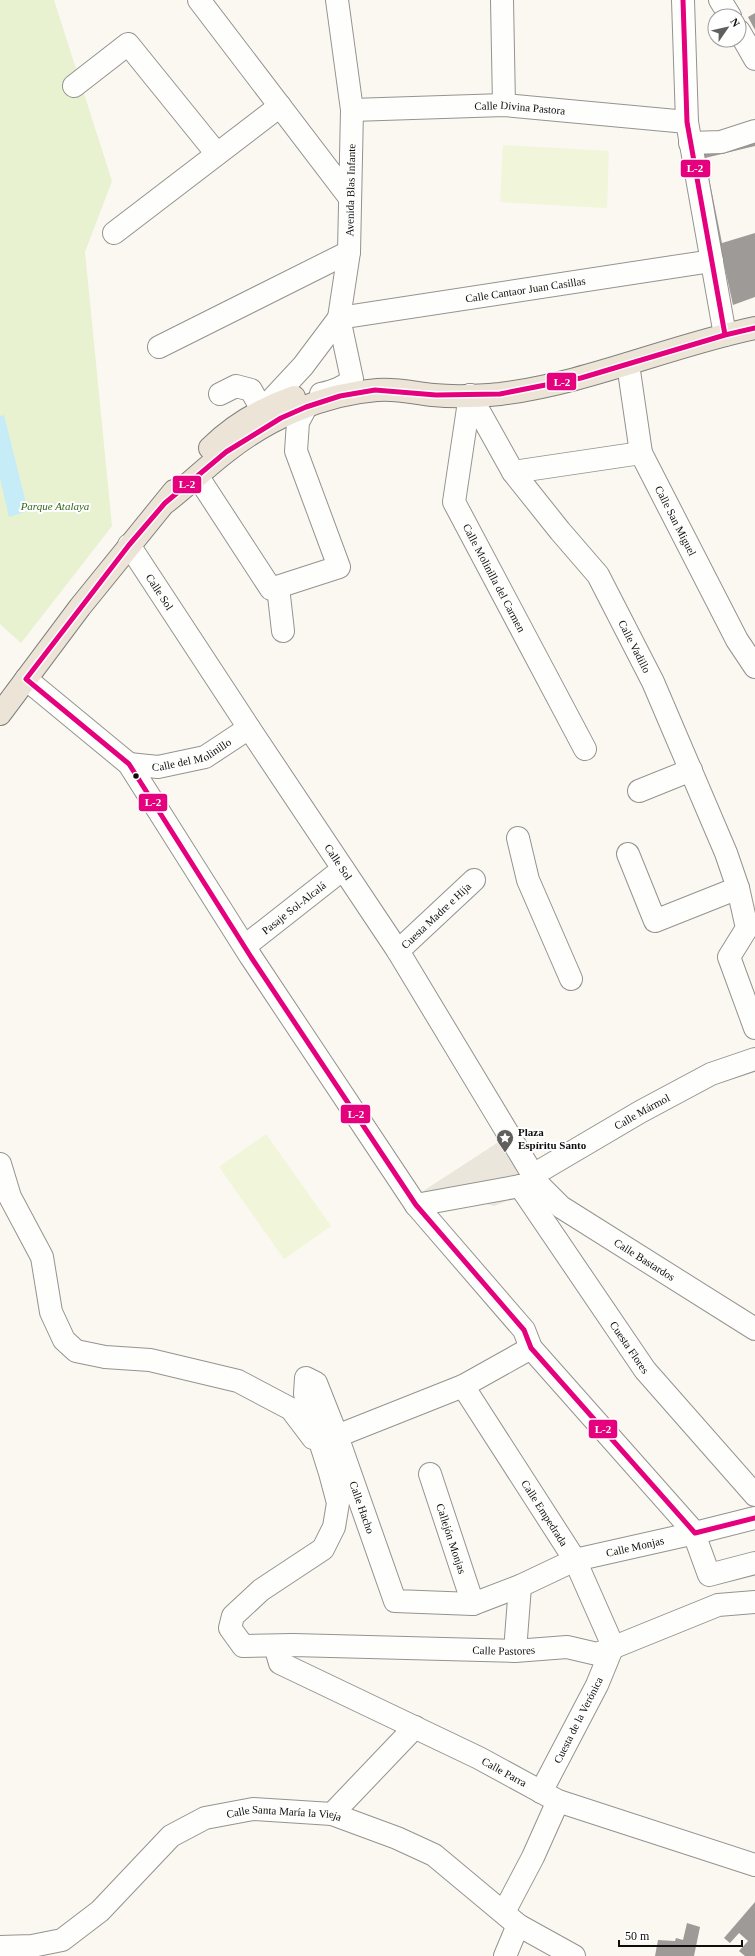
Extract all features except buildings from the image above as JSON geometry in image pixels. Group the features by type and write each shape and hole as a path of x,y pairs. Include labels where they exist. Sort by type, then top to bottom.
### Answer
{"main road":[{"path":"165,503 198,477 226,452 257,431 309,406 340,396 375,390 436,395 507,393 581,378 725,335 755,328"},
{"path":"0,714 129,545 165,503 190,468 218,440 238,424 262,410 297,395 352,379 366,381 375,390"}],"street":[{"path":"198,0 350,198"},
{"name":"Avenida Blas Infante","path":"337,0 352,110 349,252 339,318 352,379"},
{"path":"502,0 504,105"},
{"path":"683,0 688,133 725,335"},
{"path":"74,86 128,44 216,154"},
{"path":"747,46 755,59"},
{"name":"Calle Divina Pastora","path":"352,110 504,105 688,133 721,142 755,131"},
{"path":"114,232 280,106"},
{"path":"159,347 349,252"},
{"name":"Calle Cantaor Juan Casillas","path":"339,318 712,261"},
{"path":"220,394 236,386 251,390 262,410 303,366 339,318"},
{"name":"Calle San Miguel","path":"628,364 641,453 746,639 755,666"},
{"path":"198,477 271,589 339,567 296,450 298,422 309,406 319,395 335,391 347,384 352,379"},
{"name":"Calle Vadillo","path":"470,395 513,472 560,531 598,575 653,682 726,853 738,888 747,928 729,957 755,1028"},
{"name":"Calle Molinilla del Carmen","path":"470,395 454,502 585,749"},
{"path":"513,472 641,453"},
{"name":"Calle Sol","path":"129,545 398,951 531,1182"},
{"path":"278,587 283,631"},
{"path":"26,679 129,764 245,946 416,1205 520,1325 531,1348 696,1538 709,1575 755,1563"},
{"name":"Calle del Molinillo","path":"129,764 158,767 205,757 249,728"},
{"path":"639,791 691,770"},
{"path":"518,838 528,880 570,979"},
{"path":"628,854 655,921 738,888"},
{"name":"Pasaje Sol-Alcalá","path":"245,946 343,868"},
{"name":"Cuesta Madre e Hija","path":"398,951 474,880"},
{"name":"Calle Mármol","path":"531,1182 640,1112 711,1074 755,1059"},
{"path":"0,1164 10,1197 42,1257 51,1312 64,1340 76,1352 105,1357 150,1360 238,1381 291,1409 329,1442 463,1386 531,1348"},
{"path":"416,1205 531,1182"},
{"name":"Calle Bastardos","path":"531,1182 561,1206 755,1329"},
{"name":"Cuesta Flores","path":"531,1182 645,1370 755,1495"},
{"name":"Calle Empedrada","path":"463,1386 575,1560 613,1646"},
{"name":"Calle Hacho","path":"329,1442 395,1601 473,1604 520,1586 575,1560"},
{"name":"Calle Pastores","path":"329,1442 338,1503 334,1527 323,1549 261,1590 233,1616 230,1628 243,1646 515,1651 567,1647 597,1654 613,1646 718,1605 755,1602"},
{"name":"Callejón Monjas","path":"430,1474 473,1604"},
{"name":"Calle Monjas","path":"575,1560 696,1538 755,1518"},
{"path":"515,1651 520,1586"},
{"name":"Calle Parra","path":"275,1646 280,1663 480,1758 550,1797 755,1865"},
{"name":"Cuesta de la Verónica","path":"504,1956 511,1918 533,1857 550,1797 613,1646"},
{"path":"332,1814 415,1728"},
{"name":"Calle Santa María la Vieja","path":"0,1947 32,1946 62,1940 100,1911 171,1836 206,1818 253,1809 332,1814 397,1838 434,1855 511,1918 574,1956"}],"green space":[{"name":"Parque Atalaya","path":"0,0 54,0 112,181 85,252 112,526 21,643 0,624"},
{"path":"503,145 609,151 607,208 500,202"},
{"path":"266,1134 331,1226 284,1259 219,1167"}],"shaded area":[{"name":"Plaza Espíritu Santo","path":"514,1132 542,1175 513,1199 494,1206 483,1203 449,1204 433,1218 414,1197"}],"water":[{"path":"4,415 28,511 9,517 0,478 0,416"}],"transit line":[{"name":"L-2","path":"683,0 687,122 725,335"},
{"name":"L-2","path":"755,328 725,335 581,378 500,394 436,395 375,390 340,396 306,407 281,418 226,452 165,503 129,545 26,679 129,764 251,957 416,1205 524,1330 531,1348 695,1533 755,1518"}],"place":[{"name":"Plaza Espíritu Santo","path":"505,1153"}]}
